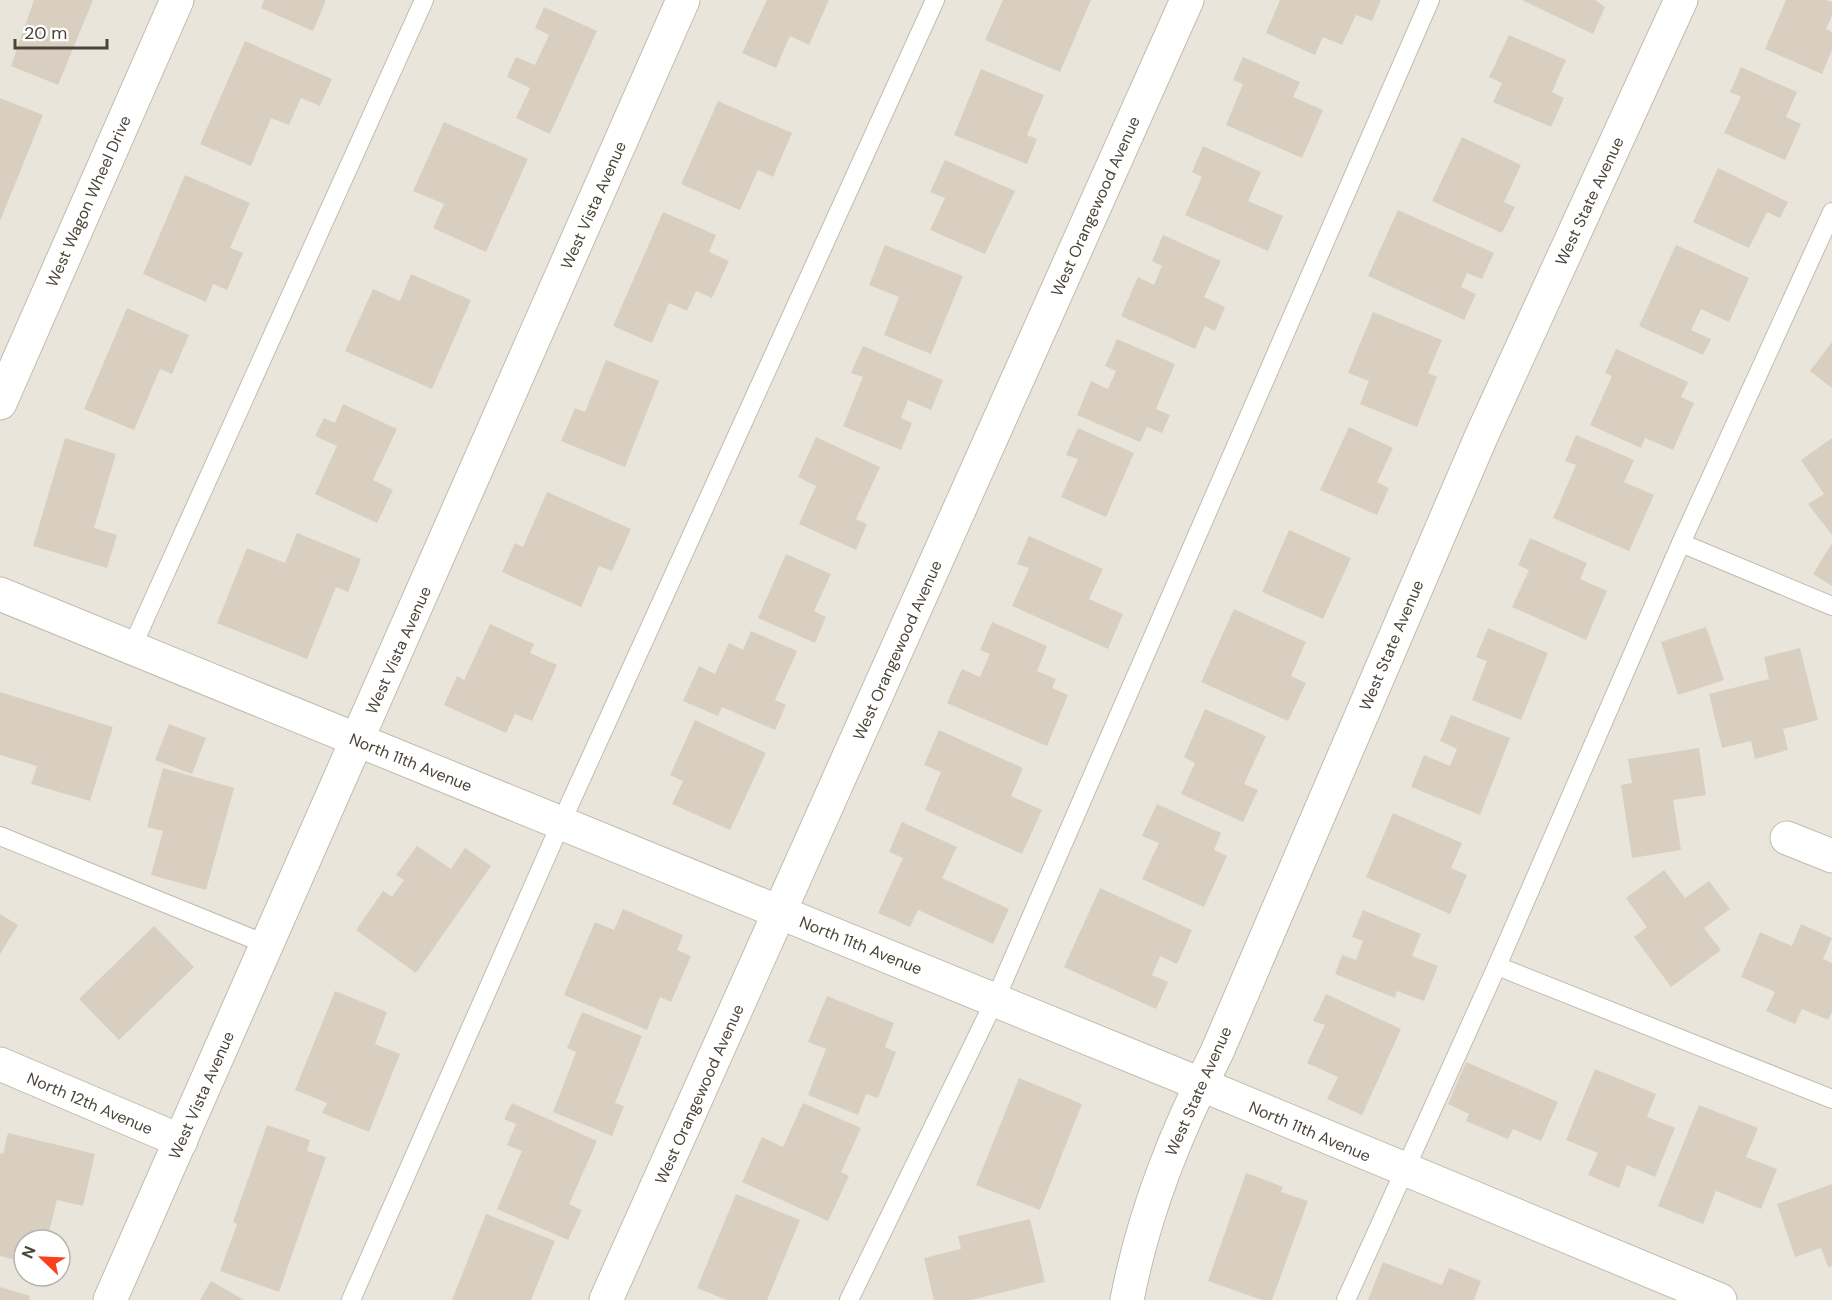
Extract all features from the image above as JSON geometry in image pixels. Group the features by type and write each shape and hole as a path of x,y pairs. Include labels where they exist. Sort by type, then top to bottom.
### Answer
{"street":[{"name":"West Wagon Wheel Drive","path":"0,403 177,0"},
{"name":"West Vista Avenue","path":"110,1300 683,0"},
{"name":"West Orangewood Avenue","path":"606,1300 1187,0"},
{"name":"West State Avenue","path":"1127,1300 1155,1190 1184,1117 1221,1041 1481,437 1681,0"},
{"name":"North 11th Avenue","path":"0,594 781,912 1720,1300"},
{"path":"1788,838 1832,856"},
{"name":"North 12th Avenue","path":"0,1064 181,1141"}],"lane":[{"path":"132,647 424,0"},
{"path":"351,1300 561,824 935,0"},
{"path":"849,1300 995,1000 1430,0"},
{"path":"1346,1300 1497,966 1681,543 1832,212"},
{"path":"1681,543 1832,606"},
{"path":"0,836 268,945"},
{"path":"1497,966 1832,1099"}],"shaded area":[{"path":"0,0 1832,0 1832,1300 0,1300"}],"building":[{"path":"34,0 93,0 58,85 11,66"},
{"path":"264,0 326,0 313,31 261,8"},
{"path":"767,0 829,0 809,45 790,36 776,68 742,53"},
{"path":"1003,0 1091,0 1060,72 985,40"},
{"path":"1280,0 1381,0 1372,21 1356,15 1342,45 1323,37 1315,55 1266,33"},
{"path":"1522,0 1595,0 1605,7 1593,34"},
{"path":"1786,0 1832,2 1832,16 1826,29 1832,32 1832,50 1822,74 1765,49"},
{"path":"544,7 597,31 550,134 516,118 530,88 507,77 516,57 535,65 549,35 535,28"},
{"path":"1509,35 1566,60 1552,92 1564,98 1551,127 1493,102 1502,83 1489,77"},
{"path":"245,41 332,79 320,106 301,98 289,125 271,118 251,166 200,144"},
{"path":"1243,57 1300,82 1293,97 1323,110 1302,158 1226,125 1243,84 1233,80"},
{"path":"1741,67 1797,92 1786,117 1801,124 1785,160 1724,133 1741,97 1730,92"},
{"path":"981,69 1044,95 1027,135 1037,139 1027,164 954,135"},
{"path":"0,98 43,115 0,221"},
{"path":"718,101 792,133 773,177 758,170 740,210 681,184"},
{"path":"444,122 528,159 486,252 433,228 444,204 413,191"},
{"path":"1462,137 1521,165 1504,202 1515,207 1502,233 1432,201"},
{"path":"1203,146 1261,172 1248,201 1283,216 1268,251 1185,215 1202,177 1192,172"},
{"path":"945,160 1015,191 985,254 930,230 945,198 930,192"},
{"path":"1718,168 1788,202 1780,218 1767,212 1749,248 1693,222"},
{"path":"185,175 250,203 230,248 243,253 227,290 213,284 206,302 143,274"},
{"path":"1398,210 1494,253 1482,279 1467,273 1461,287 1476,294 1464,320 1368,276"},
{"path":"663,212 716,235 709,252 729,261 712,298 696,291 687,311 669,303 652,343 613,326"},
{"path":"1163,235 1221,261 1204,297 1225,307 1215,331 1205,326 1195,349 1121,316 1138,277 1154,285 1162,266 1152,261"},
{"path":"885,245 963,276 931,354 884,335 899,297 869,285"},
{"path":"1676,245 1749,278 1729,322 1701,309 1691,330 1711,339 1703,355 1639,326"},
{"path":"411,274 471,300 432,389 345,351 373,289 400,301"},
{"path":"127,308 189,335 172,374 160,369 134,430 84,409"},
{"path":"1373,312 1442,340 1428,373 1437,377 1417,427 1360,404 1369,381 1348,373"},
{"path":"1117,339 1175,364 1156,409 1170,415 1162,433 1147,427 1140,442 1077,415 1091,381 1108,389 1116,371 1105,366"},
{"path":"1832,342 1832,388 1810,371"},
{"path":"863,346 943,380 931,410 908,400 901,418 912,423 901,450 843,426 863,377 851,373"},
{"path":"1616,349 1688,382 1681,397 1694,403 1673,450 1645,438 1641,448 1590,425 1612,376 1605,373"},
{"path":"606,360 659,381 625,467 561,441 575,408 585,412"},
{"path":"343,404 397,429 373,480 393,490 377,523 315,494 337,446 315,436 324,418 335,423"},
{"path":"1349,427 1393,448 1377,482 1389,488 1377,515 1320,490"},
{"path":"1078,428 1134,453 1106,517 1061,497 1078,459 1066,455"},
{"path":"1576,435 1634,460 1624,482 1654,495 1629,551 1553,518 1576,465 1565,461"},
{"path":"816,437 880,467 856,519 867,524 856,550 799,524 816,486 798,477"},
{"path":"65,438 116,454 94,528 117,535 107,568 33,546"},
{"path":"1832,438 1832,535 1808,504 1824,494 1801,460"},
{"path":"547,492 631,529 612,571 599,566 581,607 502,572 515,543 523,547"},
{"path":"1289,530 1351,558 1323,619 1262,592"},
{"path":"297,533 361,559 348,592 336,587 307,659 217,623 247,548 285,563"},
{"path":"1029,536 1103,569 1089,599 1123,614 1108,649 1012,606 1029,568 1017,564"},
{"path":"1530,538 1587,563 1580,579 1607,591 1586,640 1512,607 1529,570 1518,565"},
{"path":"1832,543 1832,586 1813,574"},
{"path":"786,554 831,574 814,611 826,617 815,643 758,618"},
{"path":"1234,609 1306,642 1291,676 1306,683 1288,721 1201,682"},
{"path":"992,622 1047,646 1037,671 1056,679 1052,688 1068,695 1047,746 947,703 962,669 980,677 990,654 980,650"},
{"path":"490,624 534,644 530,653 557,665 532,721 515,714 506,733 444,705 457,676 464,680"},
{"path":"1706,627 1724,680 1678,695 1661,642"},
{"path":"1488,628 1548,653 1521,720 1472,700 1487,661 1476,657"},
{"path":"751,631 797,651 775,700 786,705 775,730 722,707 718,716 683,701 699,666 715,674 729,643 743,650"},
{"path":"1800,648 1818,720 1783,729 1788,750 1755,759 1751,741 1722,748 1709,694 1769,679 1764,657"},
{"path":"0,692 113,727 90,801 31,784 37,766 0,755"},
{"path":"1205,709 1266,736 1244,784 1258,790 1243,822 1181,794 1195,763 1184,757"},
{"path":"1451,715 1510,738 1480,815 1411,787 1424,755 1450,766 1457,749 1440,741"},
{"path":"695,720 766,753 730,830 672,804 683,781 670,775"},
{"path":"169,724 206,738 192,774 155,760"},
{"path":"939,730 1023,768 1011,796 1042,810 1022,854 925,810 941,772 924,765"},
{"path":"1699,748 1706,795 1673,800 1681,850 1632,858 1621,785 1632,783 1628,759"},
{"path":"163,768 234,788 206,890 151,875 163,831 147,827"},
{"path":"1157,804 1221,833 1214,850 1227,856 1204,907 1142,879 1159,843 1142,836"},
{"path":"1393,813 1462,843 1451,868 1467,875 1450,914 1366,877"},
{"path":"902,822 957,847 942,878 1009,909 993,944 918,910 910,927 878,913 903,858 889,852"},
{"path":"417,846 451,869 465,848 491,866 416,973 356,930 383,891 392,897 404,880 396,875"},
{"path":"1664,870 1685,898 1709,881 1730,909 1704,928 1721,950 1671,987 1634,937 1647,927 1626,898"},
{"path":"1100,888 1192,930 1177,964 1160,956 1152,975 1168,982 1156,1009 1064,967"},
{"path":"623,909 683,935 677,950 691,956 671,1002 660,997 647,1030 564,995 595,922 614,930"},
{"path":"1363,910 1421,934 1412,956 1438,966 1424,1001 1397,991 1395,998 1335,974 1342,955 1356,960 1363,941 1352,937"},
{"path":"0,914 18,925 0,954"},
{"path":"1801,924 1832,938 1823,959 1832,963 1832,1012 1828,1020 1802,1009 1795,1024 1766,1011 1775,992 1741,977 1760,932 1792,946"},
{"path":"154,926 194,967 119,1040 79,999"},
{"path":"335,991 387,1012 375,1044 400,1054 369,1132 322,1113 327,1103 295,1090"},
{"path":"1326,994 1401,1029 1362,1115 1327,1099 1338,1077 1307,1063 1325,1025 1313,1021"},
{"path":"827,996 894,1023 885,1047 896,1052 878,1098 866,1094 858,1115 808,1095 826,1049 808,1042"},
{"path":"582,1012 642,1036 615,1103 624,1106 612,1136 553,1112 576,1052 567,1048"},
{"path":"1466,1062 1558,1102 1541,1141 1513,1129 1508,1139 1466,1121 1469,1114 1448,1104"},
{"path":"1595,1069 1656,1094 1647,1117 1675,1128 1655,1177 1627,1165 1619,1188 1588,1175 1598,1153 1566,1140"},
{"path":"1019,1078 1082,1104 1040,1210 976,1185"},
{"path":"512,1103 597,1141 569,1204 582,1210 568,1240 497,1209 522,1151 507,1145 516,1124 504,1119"},
{"path":"803,1103 861,1128 841,1172 849,1176 828,1221 742,1182 762,1137 783,1147"},
{"path":"1699,1105 1758,1128 1746,1157 1777,1169 1761,1209 1716,1191 1703,1224 1658,1206"},
{"path":"267,1125 310,1140 307,1151 326,1157 279,1292 220,1271 237,1224 233,1222"},
{"path":"8,1133 95,1154 83,1206 57,1200 50,1228 12,1228 12,1259 0,1256 0,1153 3,1154"},
{"path":"1246,1173 1283,1187 1281,1192 1308,1201 1272,1300 1262,1300 1208,1281"},
{"path":"1832,1184 1832,1266 1828,1267 1821,1248 1795,1257 1777,1204"},
{"path":"736,1194 800,1220 767,1300 727,1300 697,1288"},
{"path":"486,1214 555,1241 531,1300 452,1300"},
{"path":"1030,1219 1045,1282 971,1300 934,1300 924,1258 961,1249 958,1236"},
{"path":"1383,1262 1442,1285 1449,1268 1481,1281 1474,1300 1368,1300"},
{"path":"211,1281 244,1300 200,1300"},
{"path":"0,1287 30,1296 29,1300 0,1300"}]}
